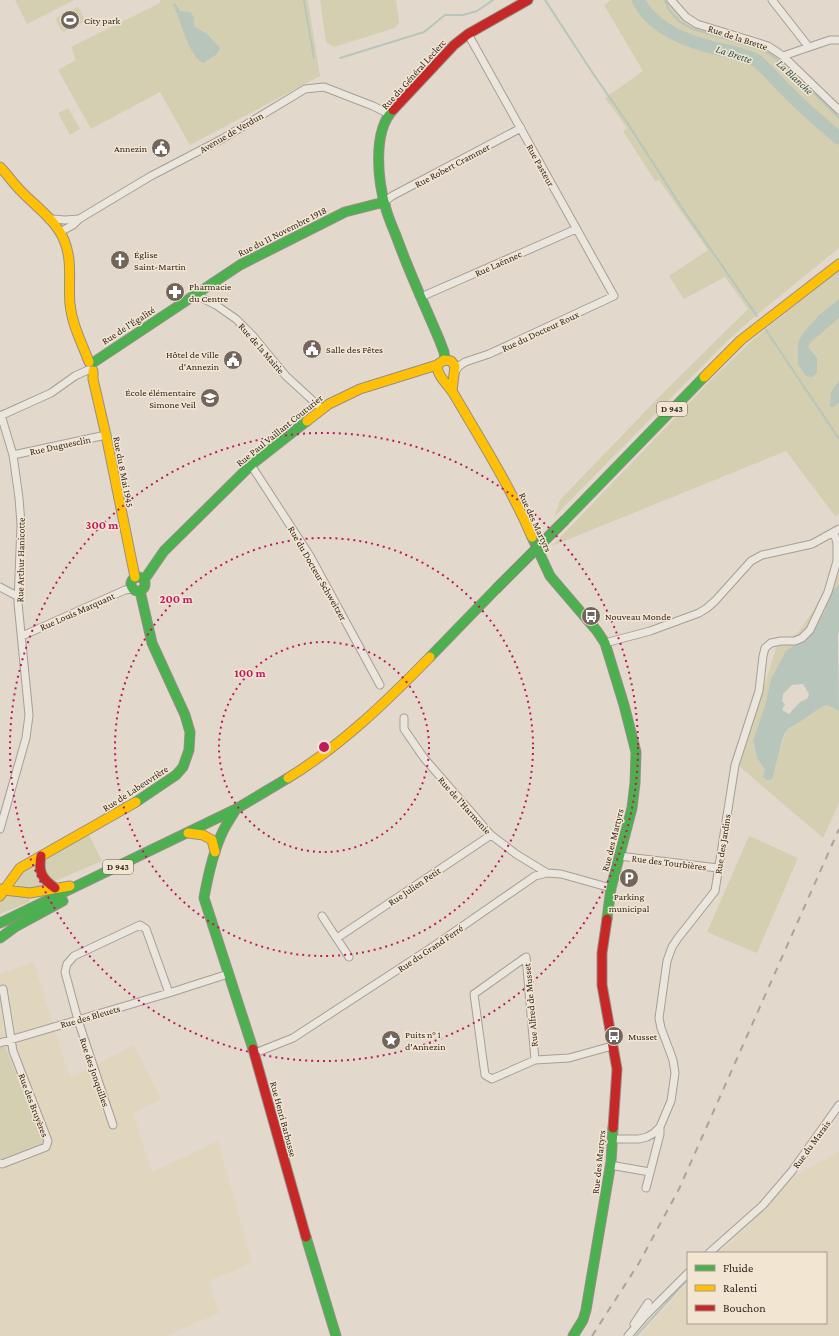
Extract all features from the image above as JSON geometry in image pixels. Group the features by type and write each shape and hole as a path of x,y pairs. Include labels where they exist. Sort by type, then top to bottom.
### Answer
{"street":[{"name":"Rue du Général Leclerc","path":"448,360 402,252 386,210 378,148 381,131 390,114 448,51 468,34 528,0"},
{"name":"Rue de la Brette","path":"671,0 686,18 697,24 768,46 783,56 839,110"},
{"path":"772,0 808,46"},
{"name":"Rue Pasteur","path":"468,34 614,296"},
{"path":"783,56 808,46 830,40 839,40"},
{"name":"Avenue de Verdun","path":"79,219 52,219 55,226 73,225 79,219 151,176 222,139 305,89 324,87 390,114"},
{"name":"Rue Robert Crammer","path":"384,202 392,196 521,128"},
{"path":"0,167 55,226"},
{"name":"Rue du 11 Novembre 1918","path":"176,307 240,265 345,212 384,202"},
{"name":"Rue du 8 Mai 1945","path":"55,226 65,241 68,252 71,313 78,335 91,366 135,577"},
{"name":"Rue Laënnec","path":"421,297 576,228"},
{"name":"D 943","path":"785,305 807,283 839,256"},
{"name":"D 943","path":"0,923 236,809 308,765 352,732 390,699 728,352 785,305 811,287 839,264"},
{"name":"Rue de la Mairie","path":"196,295 236,319 253,336 286,376 322,409"},
{"name":"Rue du Docteur Roux","path":"448,360 464,362 489,354 614,296"},
{"name":"Rue de l'Égalité","path":"91,366 106,353 176,307"},
{"path":"442,360 448,360 456,366 452,391 436,368 442,360"},
{"path":"441,376 448,378 455,373 459,366 464,362"},
{"name":"Rue Paul Vaillant Couturier","path":"144,580 164,551 250,465 322,409 336,399 360,389 437,365"},
{"path":"0,415 51,393 91,366"},
{"name":"Rue Paul Vaillant Couturier","path":"420,371 441,376"},
{"name":"Rue des Martyrs","path":"452,391 499,471 525,521 538,553 550,576 598,631 605,643 624,705 636,752 635,783 632,808 611,888 602,953 602,985 617,1069 610,1165 586,1310 573,1336"},
{"name":"Rue Arthur Hanicotte","path":"0,415 13,455 21,524 18,597 29,715 26,738 0,829"},
{"name":"Rue Duguesclin","path":"13,455 106,435"},
{"name":"Rue du Docteur Schweitzer","path":"250,465 310,556 380,685"},
{"path":"605,643 650,631 699,612 707,608 715,601 751,560 762,555 812,544 836,531"},
{"name":"Rue des Jardins","path":"646,1188 660,1134 660,1127 671,1101 675,1073 673,1060 660,1028 659,1018 667,960 672,947 678,938 715,891 735,765 759,691 765,648 771,643 795,641 802,638 810,630 828,592 837,561 836,531"},
{"path":"140,576 144,580 145,585 136,590 130,582 135,577 140,576"},
{"path":"0,587 18,597"},
{"name":"Rue Louis Marquant","path":"22,636 124,590 136,590"},
{"name":"Rue de Labeuvrière","path":"1,892 20,868 132,805 176,775 183,767 190,750 190,732 185,715 152,643 141,599 136,590"},
{"name":"Rue de l'Harmonie","path":"404,718 404,729 424,758 491,835 516,854 547,874"},
{"name":"Rue Henri Barbusse","path":"236,809 223,831 215,853 205,890 204,898 206,909 255,1053 289,1180 336,1336"},
{"path":"188,833 203,835 212,840 215,853"},
{"name":"Rue Julien Petit","path":"337,938 491,835"},
{"path":"41,856 39,872 44,882 55,888"},
{"name":"Rue des Tourbières","path":"619,856 718,868"},
{"name":"Rue du Grand Ferré","path":"255,1053 293,1038 434,946 536,876 560,874 611,888"},
{"path":"1,892 30,893 82,884"},
{"path":"0,938 15,927 76,893 82,884"},
{"path":"322,916 349,957"},
{"name":"Rue des Jonquilles","path":"113,1125 78,1020 65,972 66,964 74,956 140,925 146,929 170,993"},
{"name":"Rue Alfred de Musset","path":"536,1060 526,957 474,994 485,1075 492,1079 536,1060 569,1058 612,1046"},
{"name":"Rue des Bleuets","path":"11,1039 170,993 228,974"},
{"name":"Rue des Bruyères","path":"0,1163 2,1164 46,1147 48,1144 13,1051 3,989"},
{"path":"0,1043 11,1039"},
{"name":"Rue du Marais","path":"710,1252 763,1205 782,1183 839,1105"},
{"path":"612,1140 639,1139 647,1137 660,1127"},
{"path":"610,1165 650,1172"},
{"path":"628,1336 687,1274"},
{"path":"628,1336 638,1316 648,1303"}],"shaded area":[{"path":"15,0 74,0 27,24"},
{"path":"160,0 308,0 320,76 190,145 160,92 91,129 58,70 76,60 71,47 160,3"},
{"path":"320,0 396,0 399,23 395,28 334,47 326,42"},
{"path":"611,0 668,0 680,16 690,23 767,48 775,53 839,113 839,248 754,317 726,342 554,517 560,500 660,396 748,309 725,277 684,299 669,276 708,250 659,180 655,181 623,131 627,128 605,98 643,71 604,5"},
{"path":"175,3 180,11 190,12 194,17 194,26 208,35 220,48 217,54 203,63 193,53 189,46 173,4"},
{"name":"City park","path":"77,7 79,8 84,19 83,22 63,32 56,18"},
{"path":"68,108 80,129 70,135 58,113"},
{"path":"839,270 839,299 819,315 803,333 808,347 811,342 839,318 839,380 836,383 834,407 839,403 839,514 835,516 786,451 552,546 716,375 755,338","holes":["808,347 817,358 817,372"]},
{"path":"839,299 839,318 811,342 808,347 817,358 817,373 812,377 806,376 798,364 798,343 803,333 819,315"},
{"path":"839,380 839,403 834,407 830,407 831,392"},
{"path":"839,574 839,584 830,593 825,611 812,633 771,679 765,706 753,745 757,758 765,770 775,770 777,756 787,730 811,715 820,706 827,705 839,711 839,803 823,838 739,766 777,645 798,633 813,611 829,582"},
{"path":"839,584 839,711 827,705 824,706 788,729 783,738 772,779 767,780 763,777 765,770 757,758 753,741 765,706 771,679 786,651 812,633 825,611 830,593","holes":["803,684 809,694 807,699 800,702 789,714 782,710 785,704 782,701 783,694 792,685"]},
{"path":"88,833 102,861 55,881 46,879 43,863 50,855"},
{"path":"749,836 798,858 757,953 707,932"},
{"path":"38,862 47,887 32,892 16,887 21,875"},
{"path":"5,894 29,896 29,902 0,914 0,901"},
{"path":"34,962 70,1078 134,1045 161,1099 133,1113 152,1172 218,1141 252,1263 209,1281 219,1313 165,1336 0,1336 0,974"},
{"path":"5,1047 44,1145 2,1161 0,1156 0,1048"},
{"path":"839,1151 839,1336 640,1336 687,1284 687,1324 827,1324 827,1252 720,1252 743,1231 788,1183 800,1173"}],"waterway":[{"path":"304,0 314,58"},
{"path":"340,58 424,32 445,15 463,15 477,11 493,0"},
{"path":"545,0 682,208 757,316"},
{"name":"La Brette","path":"638,0 653,19 662,27 673,33 696,43 743,55 757,61 799,103 839,138"},
{"name":"La Blanche","path":"665,0 669,10 680,22 693,29 763,50 774,57 803,82 839,118"},
{"path":"766,330 839,439"},
{"path":"716,1252 720,1248"},
{"path":"636,1336 687,1280"}],"railway":[{"path":"592,1336 639,1263 679,1189 839,829"}],"traffic: fast":[{"path":"393,110 386,119 379,144 379,172 383,198 390,221 439,339 445,359"},
{"path":"94,362 240,265 345,212 384,202"},
{"path":"565,520 704,377"},
{"path":"144,580 164,551 251,465 307,421"},
{"path":"496,589 565,520"},
{"path":"532,537 550,576 597,631 605,643 624,705 636,752 635,783 632,808 611,888 607,919"},
{"path":"135,577 141,577 145,581 145,584 145,587 141,591 135,591 131,587 131,581 135,577"},
{"path":"430,657 496,589"},
{"path":"136,802 176,775 183,767 189,750 190,732 185,715 152,643 140,591"},
{"path":"0,923 236,809 288,778"},
{"path":"236,809 223,831 216,847 204,898 253,1049"},
{"path":"0,938 15,927 63,901"},
{"path":"573,1336 583,1320 586,1310 611,1162 613,1128"},
{"path":"306,1237 336,1336"}],"traffic: slow":[{"path":"0,167 20,190 51,220 64,240 67,248 69,264 71,312 75,327 89,362"},
{"path":"704,377 741,340 839,264"},
{"path":"452,391 455,366 451,361 444,360 437,365 439,373 441,377 453,392 496,465 532,537"},
{"path":"307,421 329,404 360,389 437,365"},
{"path":"93,371 93,379 135,577"},
{"path":"288,778 327,751 363,722 430,657"},
{"path":"0,889 4,890 20,868 136,802"},
{"path":"188,833 203,835 212,840 215,852"},
{"path":"0,896 4,890 30,893 70,886"}],"traffic: jam":[{"path":"393,110 454,45 468,34 528,0"},
{"path":"41,856 40,866 42,875 55,888"},
{"path":"607,919 602,953 602,985 617,1069 613,1128"},
{"path":"253,1049 306,1237"}],"place":[{"name":"City park","path":"70,20"},
{"name":"Annezin","path":"161,148"},
{"name":"Église Saint-Martin","path":"120,260"},
{"name":"Pharmacie du Centre","path":"175,292"},
{"name":"Salle des Fêtes","path":"312,349"},
{"name":"Hôtel de Ville d'Annezin","path":"233,360"},
{"name":"École élémentaire Simone Veil","path":"210,398"},
{"name":"Nouveau Monde","path":"591,616"},
{"name":"Parking municipal","path":"629,878"},
{"name":"Musset","path":"614,1036"},
{"name":"Puits n° 1 d'Annezin","path":"391,1040"}]}
